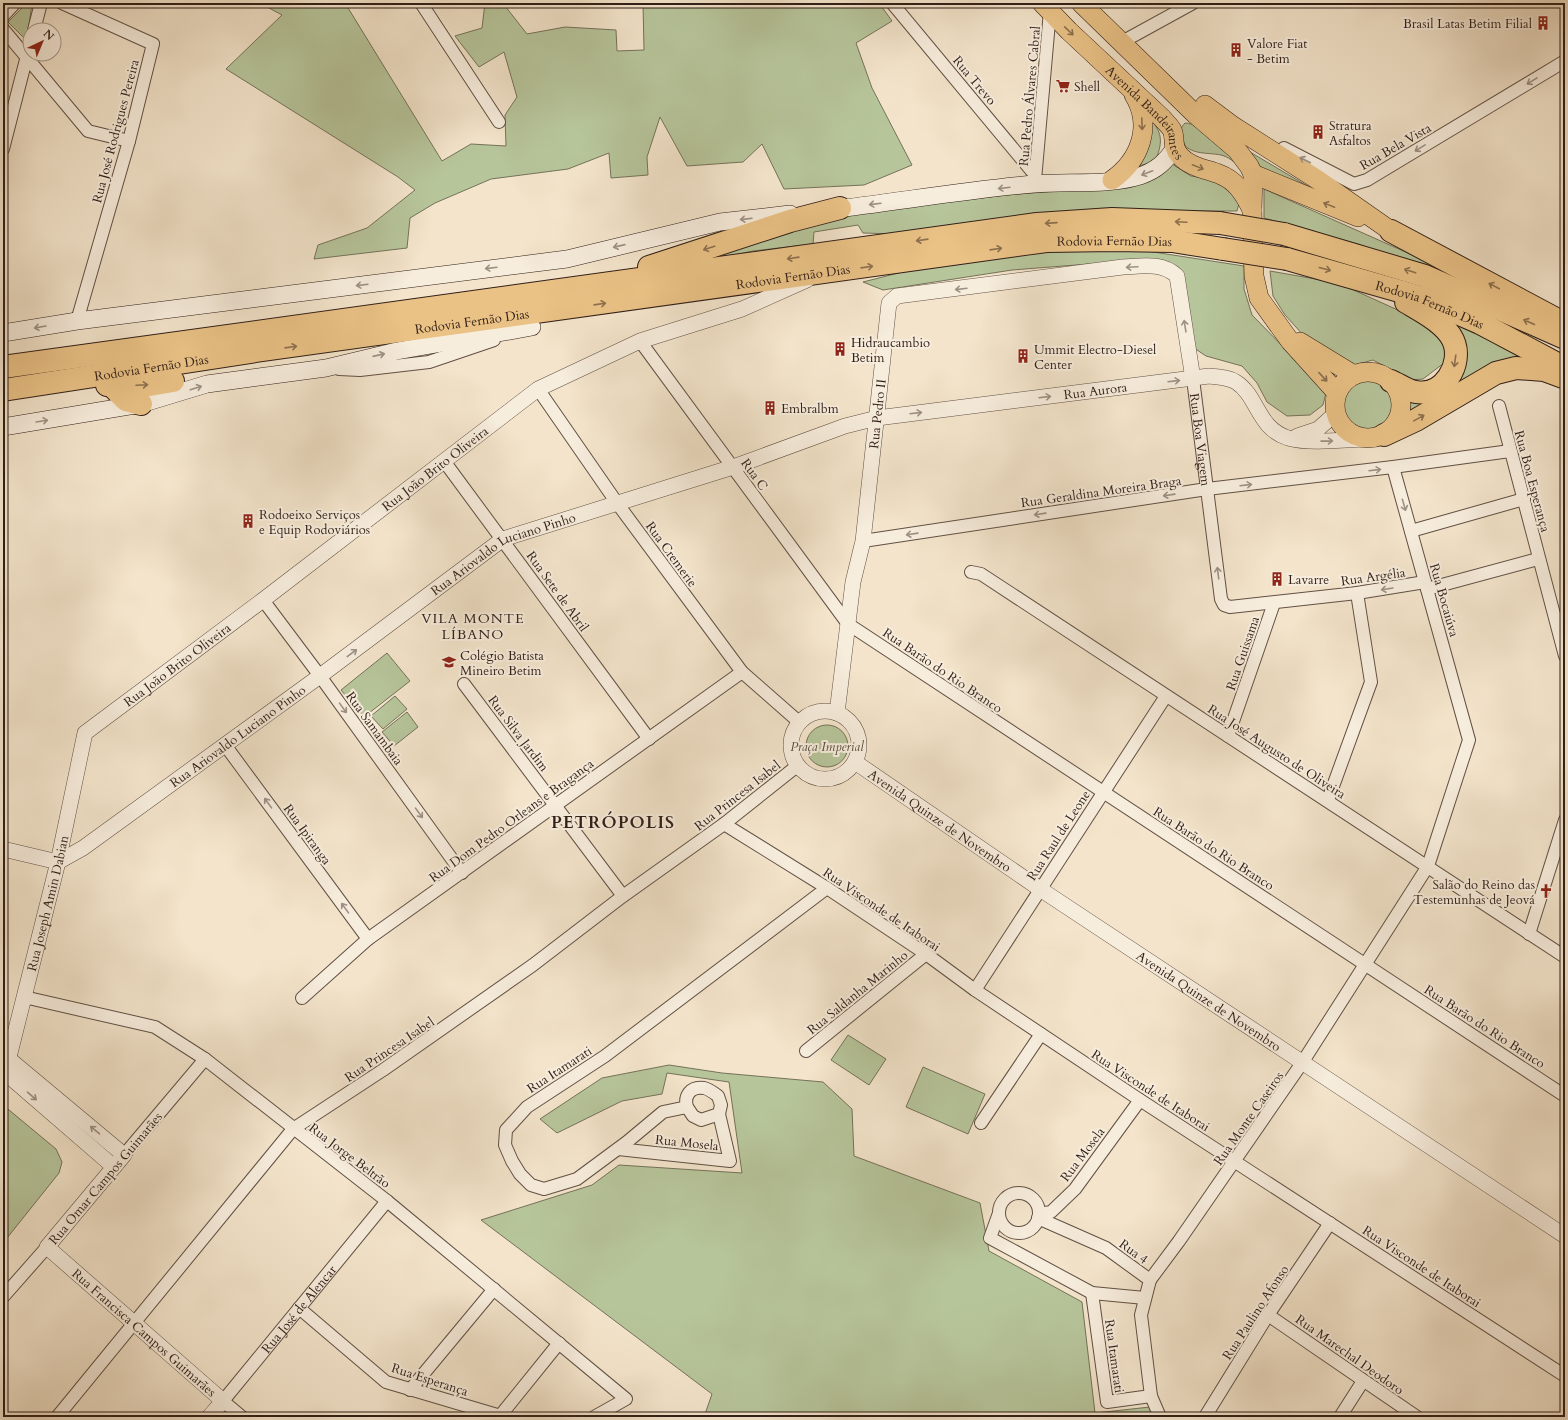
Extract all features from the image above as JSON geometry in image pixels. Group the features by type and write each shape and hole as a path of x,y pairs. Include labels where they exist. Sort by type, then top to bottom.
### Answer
{"highway":[{"path":"542,292 646,268 790,221 840,208"},
{"name":"Rodovia Fernão Dias","path":"3,367 1037,224 1112,219 1220,224 1284,234 1425,276 1565,338"},
{"path":"1391,231 1565,325"},
{"name":"Rodovia Fernão Dias","path":"3,390 256,351 1046,242 1114,240 1172,241 1287,259 1366,280 1420,297 1480,323 1565,368"},
{"path":"1366,280 1419,309 1442,327 1453,340 1456,354 1455,366 1449,378 1440,386 1430,392 1416,392 1391,381"},
{"path":"532,327 568,308"},
{"path":"38,385 56,392 111,385 144,386 173,381 231,363 256,351"},
{"path":"1375,437 1416,420 1496,373 1516,368 1544,370 1565,378"},
{"path":"111,385 126,400 150,402 173,381"}],"main road":[{"path":"1081,3 1196,115 1237,150 1253,174 1391,231"},
{"name":"Avenida Bandeirantes","path":"1046,7 1069,31 1130,88 1174,140 1180,156 1190,164 1220,174 1234,184 1245,196 1252,210"},
{"path":"1094,54 1122,42"},
{"path":"1122,42 1233,126 1318,180 1391,231"},
{"path":"1112,180 1123,172 1132,162 1142,138 1141,112 1130,88"},
{"path":"3,333 77,321 567,259 720,222 840,208 1035,179 1112,180 1139,176 1155,170 1166,162 1180,118 1188,114 1196,115"},
{"name":"Avenida Bandeirantes","path":"1253,174 1252,210 1254,276 1259,298 1290,341 1337,393"},
{"path":"1280,326 1300,342 1354,375"},
{"name":"Rodovia Fernão Dias","path":"3,427 150,402 207,384 326,368 397,351 532,327"},
{"path":"1363,372 1373,372 1382,375 1391,381 1397,389 1401,399 1401,410 1398,420 1392,429 1375,437 1355,437 1346,431 1335,414 1334,403 1337,393 1346,379 1363,372"}],"street":[{"path":"3,16 15,3"},
{"path":"36,22 41,3"},
{"name":"Rua José Rodrigues Pereira","path":"62,3 153,44 129,141 77,321"},
{"path":"424,3 499,122"},
{"name":"Rua Trevo","path":"892,3 1035,179"},
{"path":"1122,42 1194,3"},
{"name":"Rua Pedro Álvares Cabral","path":"1035,179 1046,7"},
{"path":"3,29 22,45"},
{"name":"Rua Bela Vista","path":"1233,126 1282,147 1354,184 1367,180 1565,61"},
{"path":"3,149 25,62"},
{"path":"37,62 88,131 129,141"},
{"name":"Rua Pedro II","path":"837,713 853,582 862,541 889,303 897,296 1123,267 1158,265 1170,270"},
{"name":"Rua Boa Viagem","path":"1170,270 1177,276 1193,379 1221,599 1224,605 1230,607"},
{"name":"Rua João Brito Oliveira","path":"85,733 263,600 538,389 640,341 742,309 823,273"},
{"name":"Rua C","path":"640,341 848,624"},
{"name":"Rua Aurora","path":"877,418 1209,376 1226,377 1237,383 1246,394 1263,421 1275,432 1288,438 1323,441 1375,437"},
{"name":"Rua Cremerie","path":"538,389 617,503 742,672 799,722"},
{"name":"Rua Boa Esperança","path":"1499,406 1524,499 1538,559 1565,656"},
{"path":"1288,438 1318,429 1335,414"},
{"name":"Rua Ariovaldo Luciano Pinho","path":"58,862 83,848 320,676 503,540 733,467 845,426 877,418"},
{"name":"Rua Geraldina Moreira Braga","path":"862,541 1207,489 1393,468 1510,451"},
{"name":"Rua Sete de Abril","path":"444,461 649,739"},
{"name":"Rua Bocaiúva","path":"1393,468 1469,740"},
{"path":"1411,531 1524,499"},
{"name":"Rua Argélia","path":"1230,607 1426,586 1538,559"},
{"name":"Rua José Augusto de Oliveira","path":"972,572 981,574 1166,696 1328,800 1565,957"},
{"path":"1328,800 1371,682 1357,594"},
{"name":"Rua Samambaia","path":"263,600 320,676 462,873"},
{"name":"Rua Guissama","path":"1228,736 1274,603"},
{"name":"Rua Barão do Rio Branco","path":"848,624 1102,793 1365,963 1565,1096"},
{"name":"Rua Dom Pedro Orleans e Bragança","path":"302,998 368,939 742,672"},
{"name":"Rua Silva Jardim","path":"464,684 623,896"},
{"name":"Rua Raul de Leone","path":"975,990 1166,696"},
{"path":"827,711 837,713 851,724 859,739 859,751 855,762 848,771 838,777 827,780 816,779 806,774 797,766 792,756 790,744 792,732 799,722 816,712 827,711"},
{"name":"Rua Joseph Amin Dabian","path":"5,1064 24,997 58,862 85,733"},
{"name":"Rua Monte Caseiros","path":"1150,1280 1235,1161 1302,1063 1428,866 1469,740"},
{"name":"Rua Ipiranga","path":"225,745 368,939"},
{"name":"Avenida Quinze de Novembro","path":"855,762 1040,889 1565,1236"},
{"name":"Rua Princesa Isabel","path":"56,1417 135,1323 293,1129 447,1026 533,966 623,896 724,824 797,766"},
{"path":"1529,934 1565,820"},
{"name":"Rua Visconde de Itaborai","path":"724,824 827,888 926,954 975,990 1140,1100 1565,1376"},
{"path":"3,849 58,862"},
{"name":"Rua Itamarati","path":"687,1107 663,1112 618,1149 577,1179 544,1189 531,1185 512,1162 505,1145 506,1130 527,1107 605,1056 827,888"},
{"name":"Rua Saldanha Marinho","path":"806,1051 926,954"},
{"name":"Rua Jorge Beltrão","path":"24,997 155,1027 205,1058 293,1129 387,1201 626,1399 594,1417"},
{"path":"981,1124 1041,1034"},
{"name":"Rua Omar Campos Guimarães","path":"3,1297 47,1247 205,1058"},
{"path":"5,1064 124,1155"},
{"path":"5,1064 114,1167"},
{"path":"698,1088 705,1088 718,1096 721,1105 719,1114 701,1120 693,1116 687,1107 685,1100 687,1094 698,1088"},
{"name":"Rua Mosela","path":"1038,1216 1052,1212 1075,1189 1140,1100"},
{"name":"Rua Mosela","path":"618,1149 730,1160 719,1114"},
{"path":"999,1213 1003,1225 1015,1232 1028,1230 1034,1226 1038,1216 1036,1202 1031,1197 1019,1192 1007,1196 1002,1201 990,1238 1092,1292 1145,1298"},
{"name":"Rua José de Alencar","path":"209,1417 387,1201"},
{"name":"Rua 4","path":"1038,1216 1106,1248 1150,1280 1141,1315 1151,1396 1160,1417"},
{"name":"Rua Paulino Afonso","path":"1204,1417 1268,1314 1330,1223"},
{"name":"Rua Francisca Campos Guimarães","path":"47,1247 242,1417"},
{"path":"410,1390 494,1289"},
{"name":"Rua Itamarati","path":"1092,1292 1107,1402 1151,1396"},
{"name":"Rua Esperança","path":"299,1308 386,1382 502,1416"},
{"name":"Rua Marechal Deodoro","path":"1268,1314 1417,1417"},
{"path":"502,1416 559,1343"},
{"path":"1340,1417 1363,1381"}],"green space":[{"path":"27,3 32,3 30,22 22,22 22,36 8,22"},
{"path":"260,3 345,3 442,161 471,144 506,146 505,115 517,97 504,52 479,67 455,36 482,28 485,3 505,6 527,34 565,27 616,30 617,51 644,50 643,3 720,3 719,5 723,3 879,3 892,21 856,43 872,88 912,165 864,185 784,189 762,144 743,162 687,166 660,117 647,157 648,175 611,178 609,153 568,169 491,179 435,203 410,218 407,248 314,259 318,245 367,228 415,190 398,177 226,69 282,15"},
{"path":"1150,119 1155,124 1160,134 1159,150 1155,162 1138,166"},
{"path":"1185,123 1192,124 1207,133 1240,167 1224,156 1197,152 1187,147 1183,143 1181,137 1181,131"},
{"path":"1250,152 1341,206 1266,175"},
{"path":"1172,164 1191,176 1218,180 1238,192 1239,203 1237,211 1164,211 898,234 863,233 858,225 814,232 813,244 753,251 714,259 696,259 848,214 1006,195 1136,185"},
{"path":"1264,189 1455,274 1469,288 1358,244 1264,218"},
{"path":"1134,249 1244,266 1244,289 1252,315 1327,389 1323,405 1310,415 1287,416 1267,402 1257,383 1242,366 1206,356 1194,348 1180,271 1153,259 1012,270 883,290 863,282 918,268 1052,251"},
{"path":"1270,271 1338,283 1400,311 1437,331 1445,347 1444,363 1423,379 1411,380 1373,360 1351,366 1305,337 1285,315 1273,296"},
{"path":"1442,318 1514,352 1529,362 1410,418 1411,398 1451,383"},
{"path":"1367,379 1376,381 1385,386 1390,395 1392,404 1390,413 1385,422 1376,427 1367,429 1358,427 1349,422 1344,413 1342,404 1344,395 1349,386 1358,381"},
{"path":"387,653 410,681 364,717 341,690"},
{"path":"395,696 407,709 383,729 371,716"},
{"path":"407,712 418,727 394,746 382,732"},
{"name":"Praça Imperial","path":"827,725 842,731 848,746 842,761 827,767 812,761 806,746 812,731"},
{"path":"848,1035 886,1059 869,1085 831,1060"},
{"path":"669,1065 722,1073 823,1082 852,1109 854,1156 980,1203 989,1251 1082,1302 1095,1413 1150,1407 1151,1417 704,1417 712,1394 481,1220 592,1185 619,1165 742,1173 729,1082 667,1073 662,1094 622,1101 557,1133 540,1119 602,1078"},
{"path":"923,1067 985,1094 968,1134 906,1107"},
{"path":"3,1105 56,1149 62,1162 59,1173 3,1243"}],"place":[{"name":"Brasil Latas Betim Filial","path":"1543,23"},
{"name":"Valore Fiat - Betim","path":"1236,50"},
{"name":"Shell","path":"1063,86"},
{"name":"Stratura Asfaltos","path":"1318,132"},
{"name":"Hidraucambio Betim","path":"840,349"},
{"name":"Ummit Electro-Diesel Center","path":"1023,356"},
{"name":"Embralbm","path":"770,408"},
{"name":"Rodoeixo Serviços e Equip Rodoviários","path":"248,521"},
{"name":"Lavarre","path":"1277,579"},
{"name":"Colégio Batista Mineiro Betim","path":"449,662"},
{"name":"Salão do Reino das Testemunhas de Jeová","path":"1546,891"}],"district":[{"name":"VILA MONTE LÍBANO","path":"473,626"},
{"name":"PETRÓPOLIS","path":"613,822"}]}
